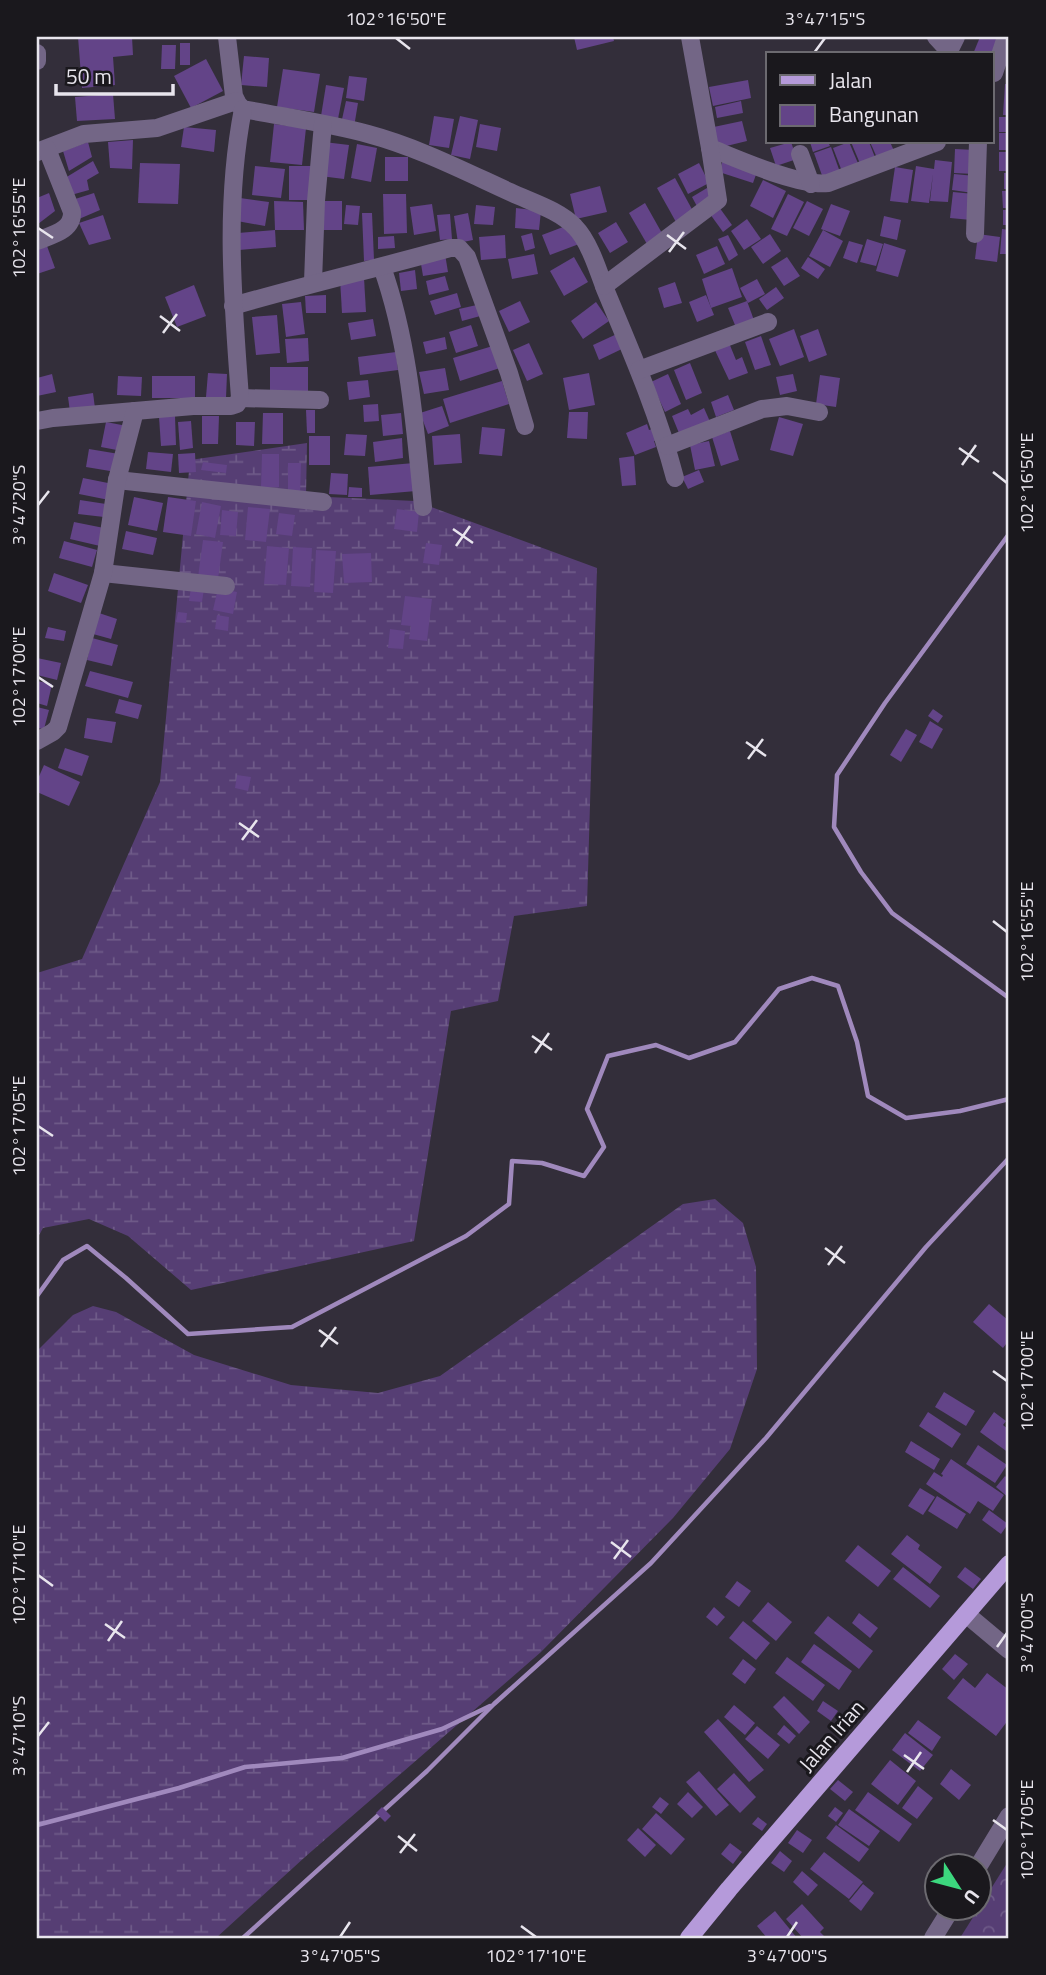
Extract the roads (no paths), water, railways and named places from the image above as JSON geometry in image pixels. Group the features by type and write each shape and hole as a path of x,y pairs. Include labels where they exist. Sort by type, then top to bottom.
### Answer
{"main road":[{"name":"Jalan Irian","path":"689,1938 1009,1564"}],"street":[{"path":"37,421 84,414 231,406 237,404 240,398 230,238 239,105 227,37"},
{"path":"604,286 717,201 690,37"},
{"path":"936,37 953,47"},
{"path":"994,72 1006,37"},
{"path":"37,54 37,61"},
{"path":"37,241 65,229 72,219 72,212 42,151 84,134 157,128 239,105 383,139 458,168 564,218 574,226 583,238 639,370 667,446 675,478"},
{"path":"313,282 316,201 323,124"},
{"path":"710,148 811,184 828,183 932,144"},
{"path":"975,234 978,144"},
{"path":"800,154 811,184"},
{"path":"233,306 313,282 459,248 467,257 525,426"},
{"path":"382,267 392,296 405,359 423,507"},
{"path":"639,370 768,322"},
{"path":"240,398 320,400"},
{"path":"667,446 762,409 787,406 819,412"},
{"path":"37,741 58,727 103,573 117,480 135,411"},
{"path":"117,480 323,502"},
{"path":"103,573 226,586"},
{"path":"965,1614 1009,1650"},
{"path":"987,1853 1009,1816"},
{"path":"933,1938 942,1923"}],"waterway":[{"path":"1009,534 885,703 837,775 834,827 861,872 892,913 1009,998"},
{"path":"37,1296 63,1260 87,1246 188,1334 292,1327 466,1236 509,1204 512,1161 542,1163 584,1176 604,1147 587,1109 608,1056 656,1045 689,1058 735,1042 779,989 812,978 838,986 857,1042 868,1096 906,1118 960,1111 1009,1099"},
{"path":"243,1938 427,1771 494,1704 651,1563 766,1438 926,1247 1009,1158"},
{"path":"37,1825 179,1788 245,1767 342,1758 442,1729 490,1706"}]}
